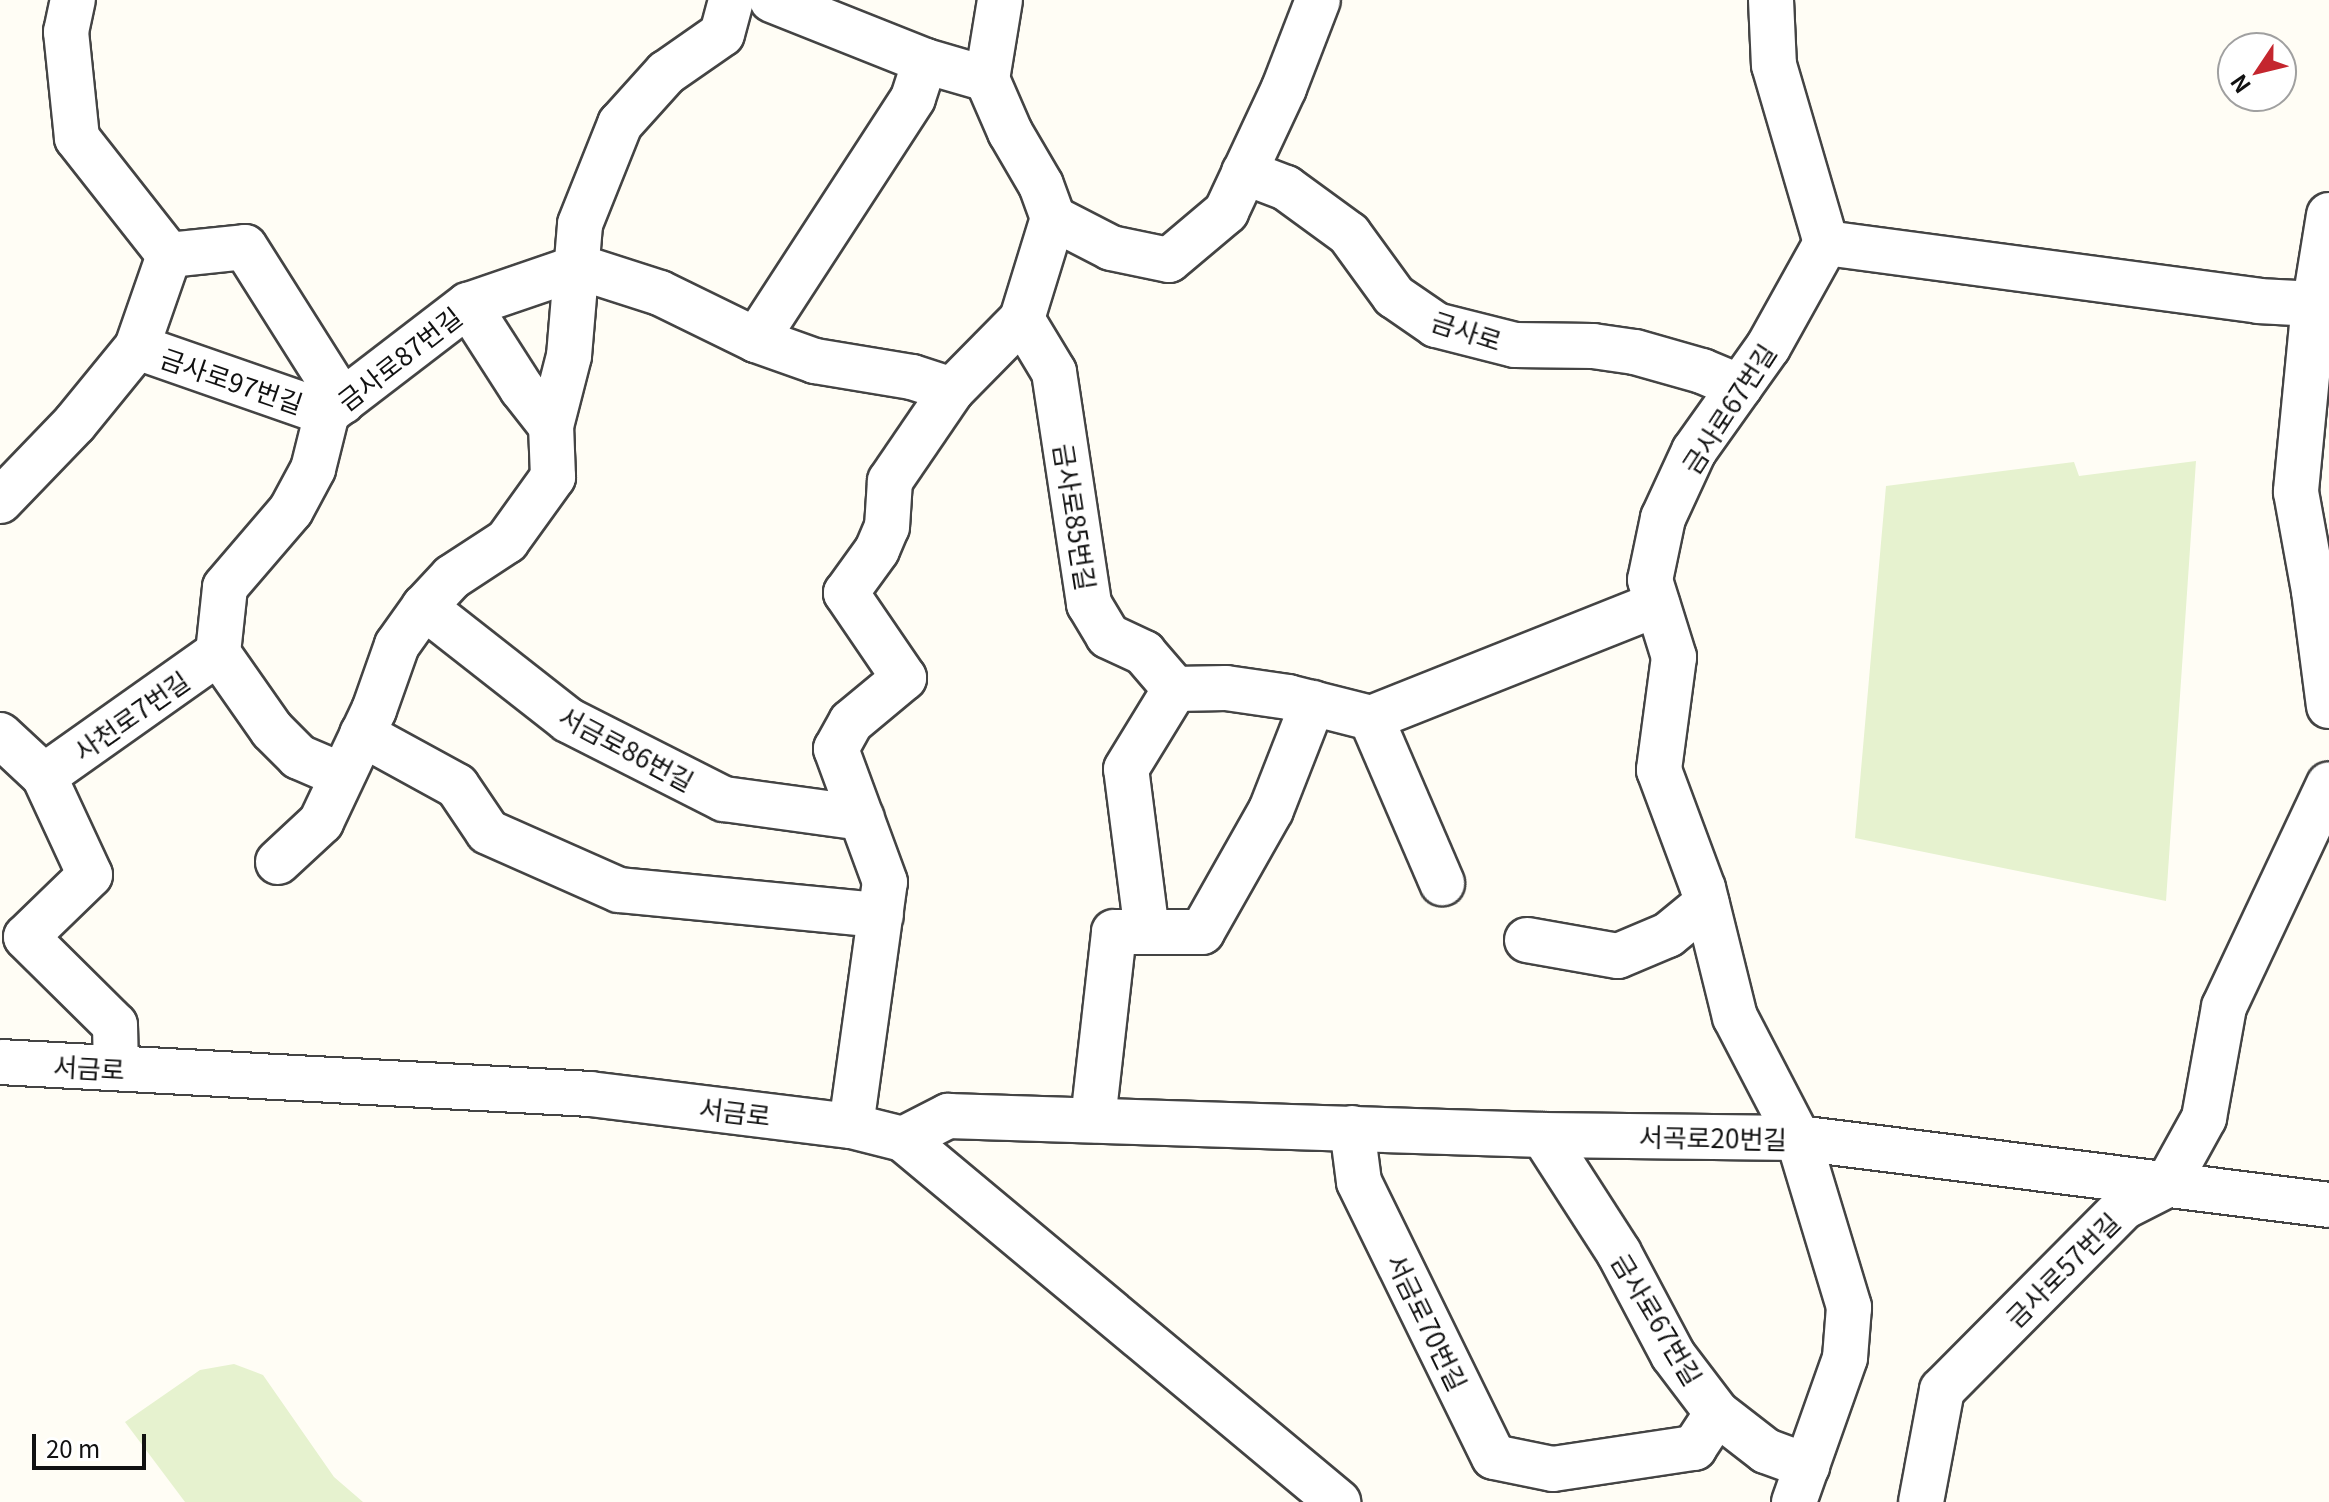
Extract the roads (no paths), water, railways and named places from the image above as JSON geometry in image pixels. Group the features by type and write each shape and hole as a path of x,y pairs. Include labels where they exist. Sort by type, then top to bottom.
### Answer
{"street":[{"path":"73,0 66,32 77,138 169,255 245,247 335,408"},
{"path":"278,862 321,822 374,710 397,645 424,607 452,577 507,541 553,477 551,426 569,356 579,267 580,224 620,124 666,73 722,34 731,0"},
{"path":"772,0 925,61 987,79"},
{"path":"851,1126 885,882 836,749 851,722 904,678 846,593 877,550 887,527 890,481 952,390 1022,319 1053,218 1041,185 1010,132 987,79 1000,0"},
{"path":"1053,218 1111,248 1169,260 1226,212 1284,88 1318,0"},
{"path":"1771,0 1774,65 1826,243 2258,301 2315,304"},
{"path":"756,340 834,225 913,98 925,61"},
{"name":"금사로","path":"1244,172 1286,188 1349,234 1394,296 1436,325 1515,345 1593,346 1635,352 1702,371 1740,387"},
{"path":"2329,215 2315,304 2296,492 2314,591 2329,706"},
{"name":"금사로67번길","path":"1543,1135 1619,1253 1673,1355 1717,1413 1766,1451 1801,1484 1845,1358 1849,1307 1798,1138 1735,1017 1707,903 1659,770 1674,657 1650,580 1663,518 1694,451 1768,347 1826,243"},
{"name":"금사로97번길","path":"0,501 75,423 137,347 169,255"},
{"path":"579,267 660,293 756,340 815,361 912,377 952,390"},
{"name":"금사로87번길","path":"218,653 225,587 291,510 313,469 335,408 468,305 579,267"},
{"path":"468,305 522,389 551,426"},
{"name":"금사로85번길","path":"1022,319 1054,372 1089,604 1108,636 1144,653 1175,689"},
{"name":"금사로97번길","path":"137,347 335,408"},
{"path":"1093,1120 1130,932 1126,769 1175,689 1226,688 1313,703 1371,718 1657,604"},
{"name":"서금로86번길","path":"424,607 568,720 724,799 862,818"},
{"path":"218,653 272,730 299,757 341,775"},
{"name":"사천로7번길","path":"44,776 218,653"},
{"path":"1130,932 1202,932 1271,810 1313,703"},
{"path":"1371,718 1442,883"},
{"path":"362,734 457,786 488,832 619,890 881,915"},
{"path":"0,735 44,776 90,875 26,937 115,1025 116,1068"},
{"path":"2167,1185 2204,1118 2224,1007 2329,784"},
{"path":"1527,940 1618,956 1668,935 1707,903"},
{"name":"서금로","path":"0,1062 590,1094 851,1126 903,1139 1338,1502"},
{"name":"서곡로20번길","path":"903,1139 948,1116 1543,1135 1798,1138 2329,1205"},
{"name":"서금로70번길","path":"1352,1128 1359,1182 1494,1457 1553,1485 1694,1448 1717,1413"},
{"name":"금사로57번길","path":"1921,1502 1942,1390 2124,1207 2167,1185"}]}
